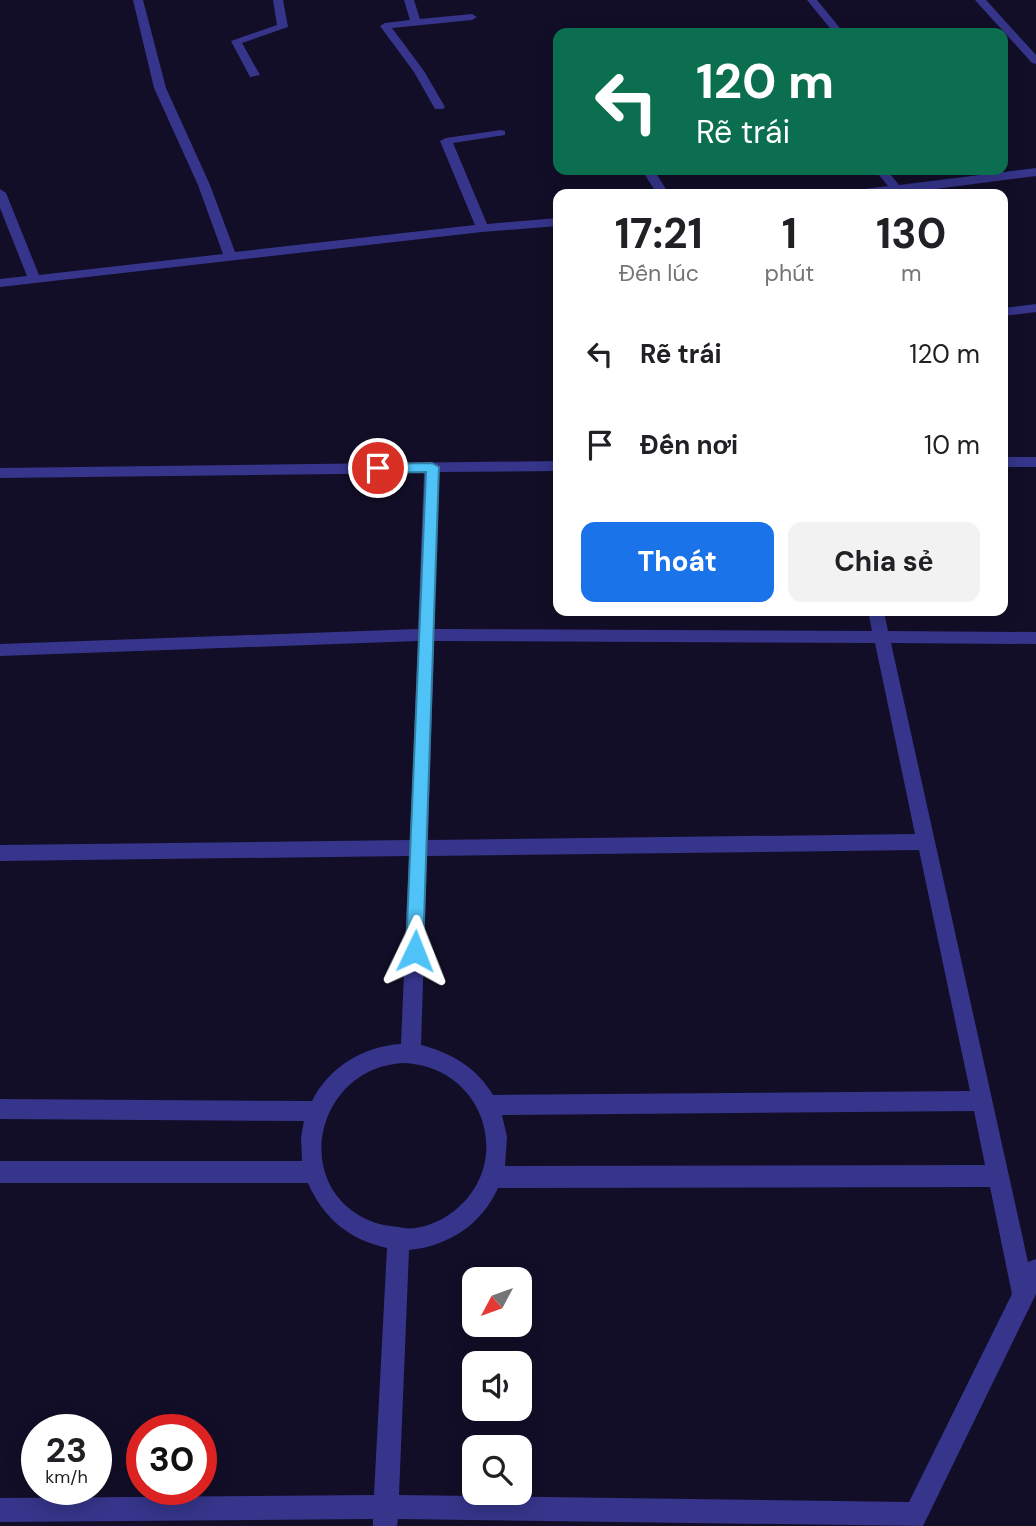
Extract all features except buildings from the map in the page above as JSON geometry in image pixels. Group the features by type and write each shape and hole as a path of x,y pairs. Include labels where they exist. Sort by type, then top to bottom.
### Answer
{"street":[{"path":"138,0 160,88 204,185 230,256"},
{"path":"254,75 236,41 283,27 278,0"},
{"path":"408,0 415,21"},
{"path":"812,0 835,28"},
{"path":"980,0 1006,28"},
{"path":"439,107 419,71 385,26 472,17"},
{"path":"1008,30 1036,61"},
{"path":"482,228 446,142 501,133"},
{"path":"905,189 1036,172"},
{"path":"885,175 896,189"},
{"path":"0,193 34,278"},
{"path":"0,283 482,228 553,222"},
{"path":"1008,311 1036,308"},
{"path":"1008,462 1036,462"},
{"path":"0,473 553,466"},
{"path":"411,1053 432,467"},
{"path":"877,616 1024,1295"},
{"path":"0,650 426,635 1036,638"},
{"path":"0,853 926,842"},
{"path":"411,1053 439,1058 464,1071 483,1091 490,1105 496,1117 499,1145 492,1177 474,1205 447,1226 414,1237 380,1236 349,1223 325,1201 312,1172 310,1139 318,1111 334,1087 356,1068 382,1056 411,1053"},
{"path":"490,1105 982,1101"},
{"path":"0,1109 318,1111"},
{"path":"0,1172 312,1172"},
{"path":"492,1177 999,1176"},
{"path":"386,1517 399,1237"},
{"path":"0,1510 386,1517 913,1520 1036,1270"}],"route":[{"path":"378,468 432,467 415,951"}]}
